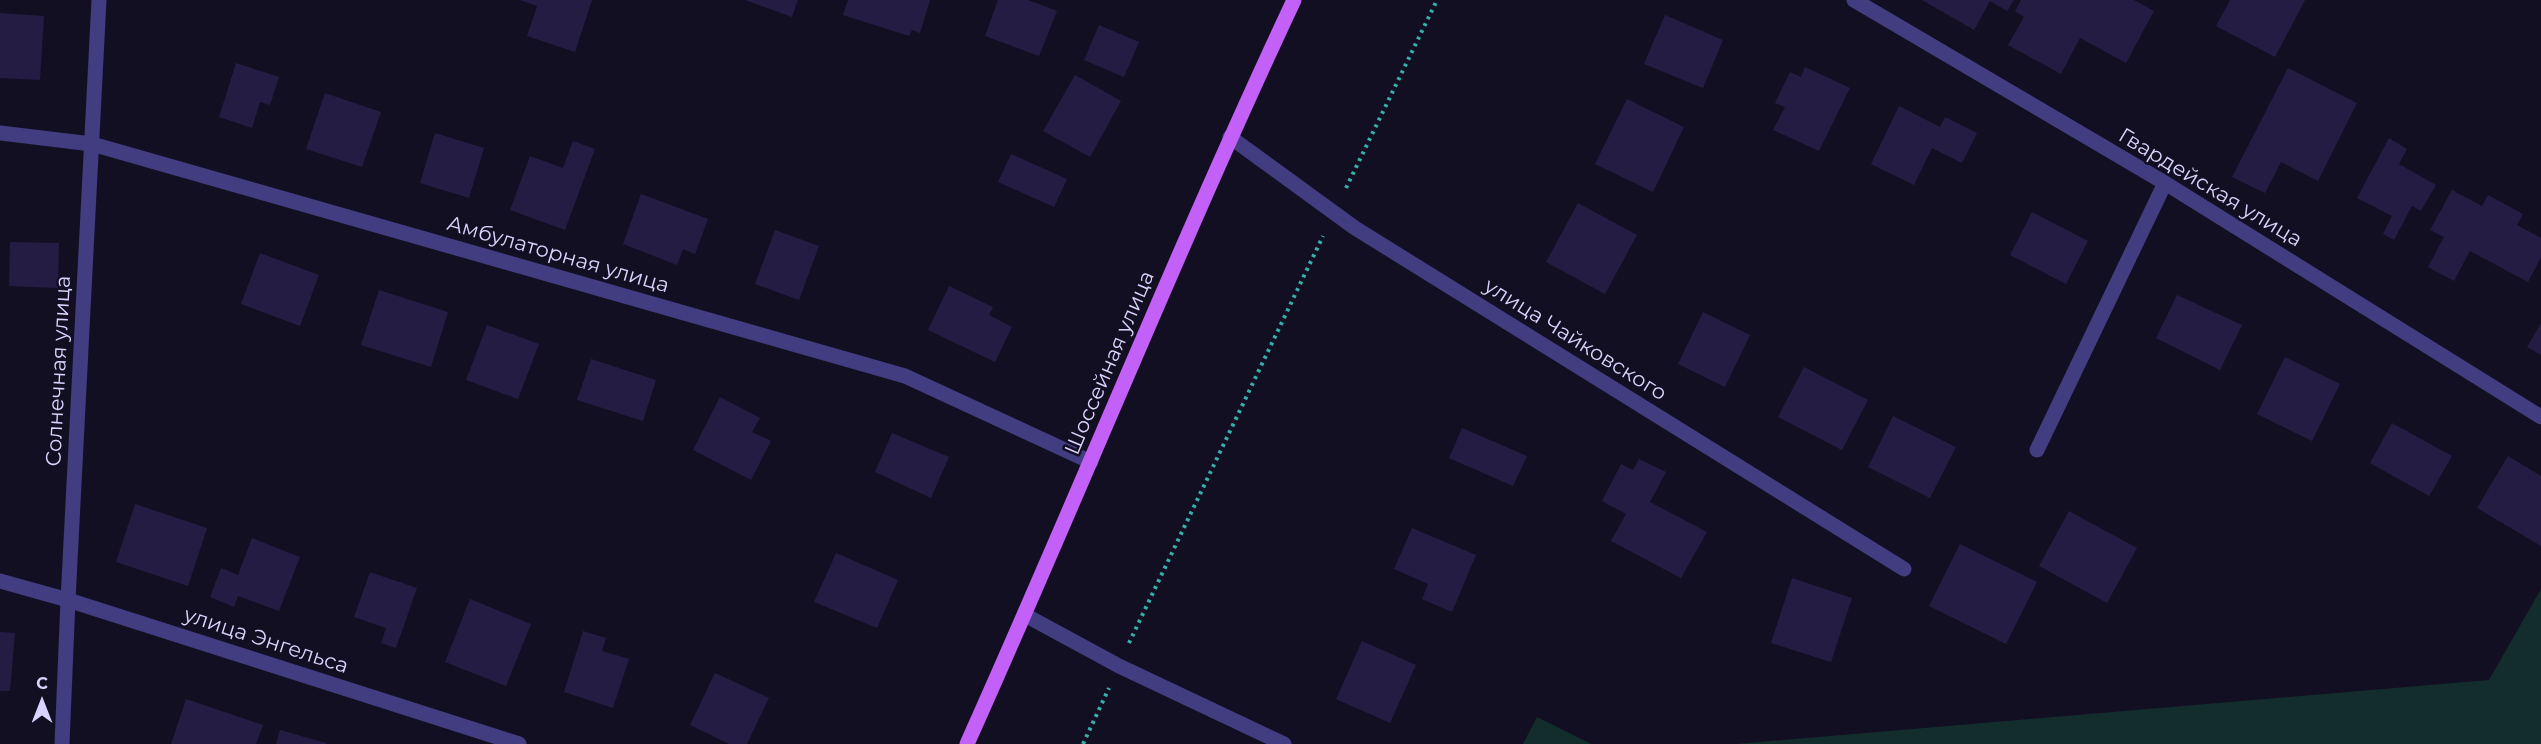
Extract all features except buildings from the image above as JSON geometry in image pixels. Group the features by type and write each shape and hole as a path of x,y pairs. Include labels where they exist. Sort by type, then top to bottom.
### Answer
{"main road":[{"name":"Шоссейная улица","path":"967,744 1025,615 1230,137 1294,0"}],"street":[{"name":"Солнечная улица","path":"62,744 99,0"},
{"name":"Гвардейская улица","path":"1854,0 2165,183 2541,417"},
{"name":"Амбулаторная улица","path":"0,133 92,144 905,376 1091,462"},
{"name":"улица Чайковского","path":"1230,137 1355,228 1904,569"},
{"path":"2037,450 2165,183"},
{"name":"улица Энгельса","path":"0,581 68,600 519,744"},
{"path":"1025,615 1119,666 1284,744"}],"path":[{"path":"1083,744 1437,0"}],"green space":[{"path":"2541,589 2541,744 1736,744 2489,680"},
{"path":"1537,717 1591,744 1523,744"}]}
